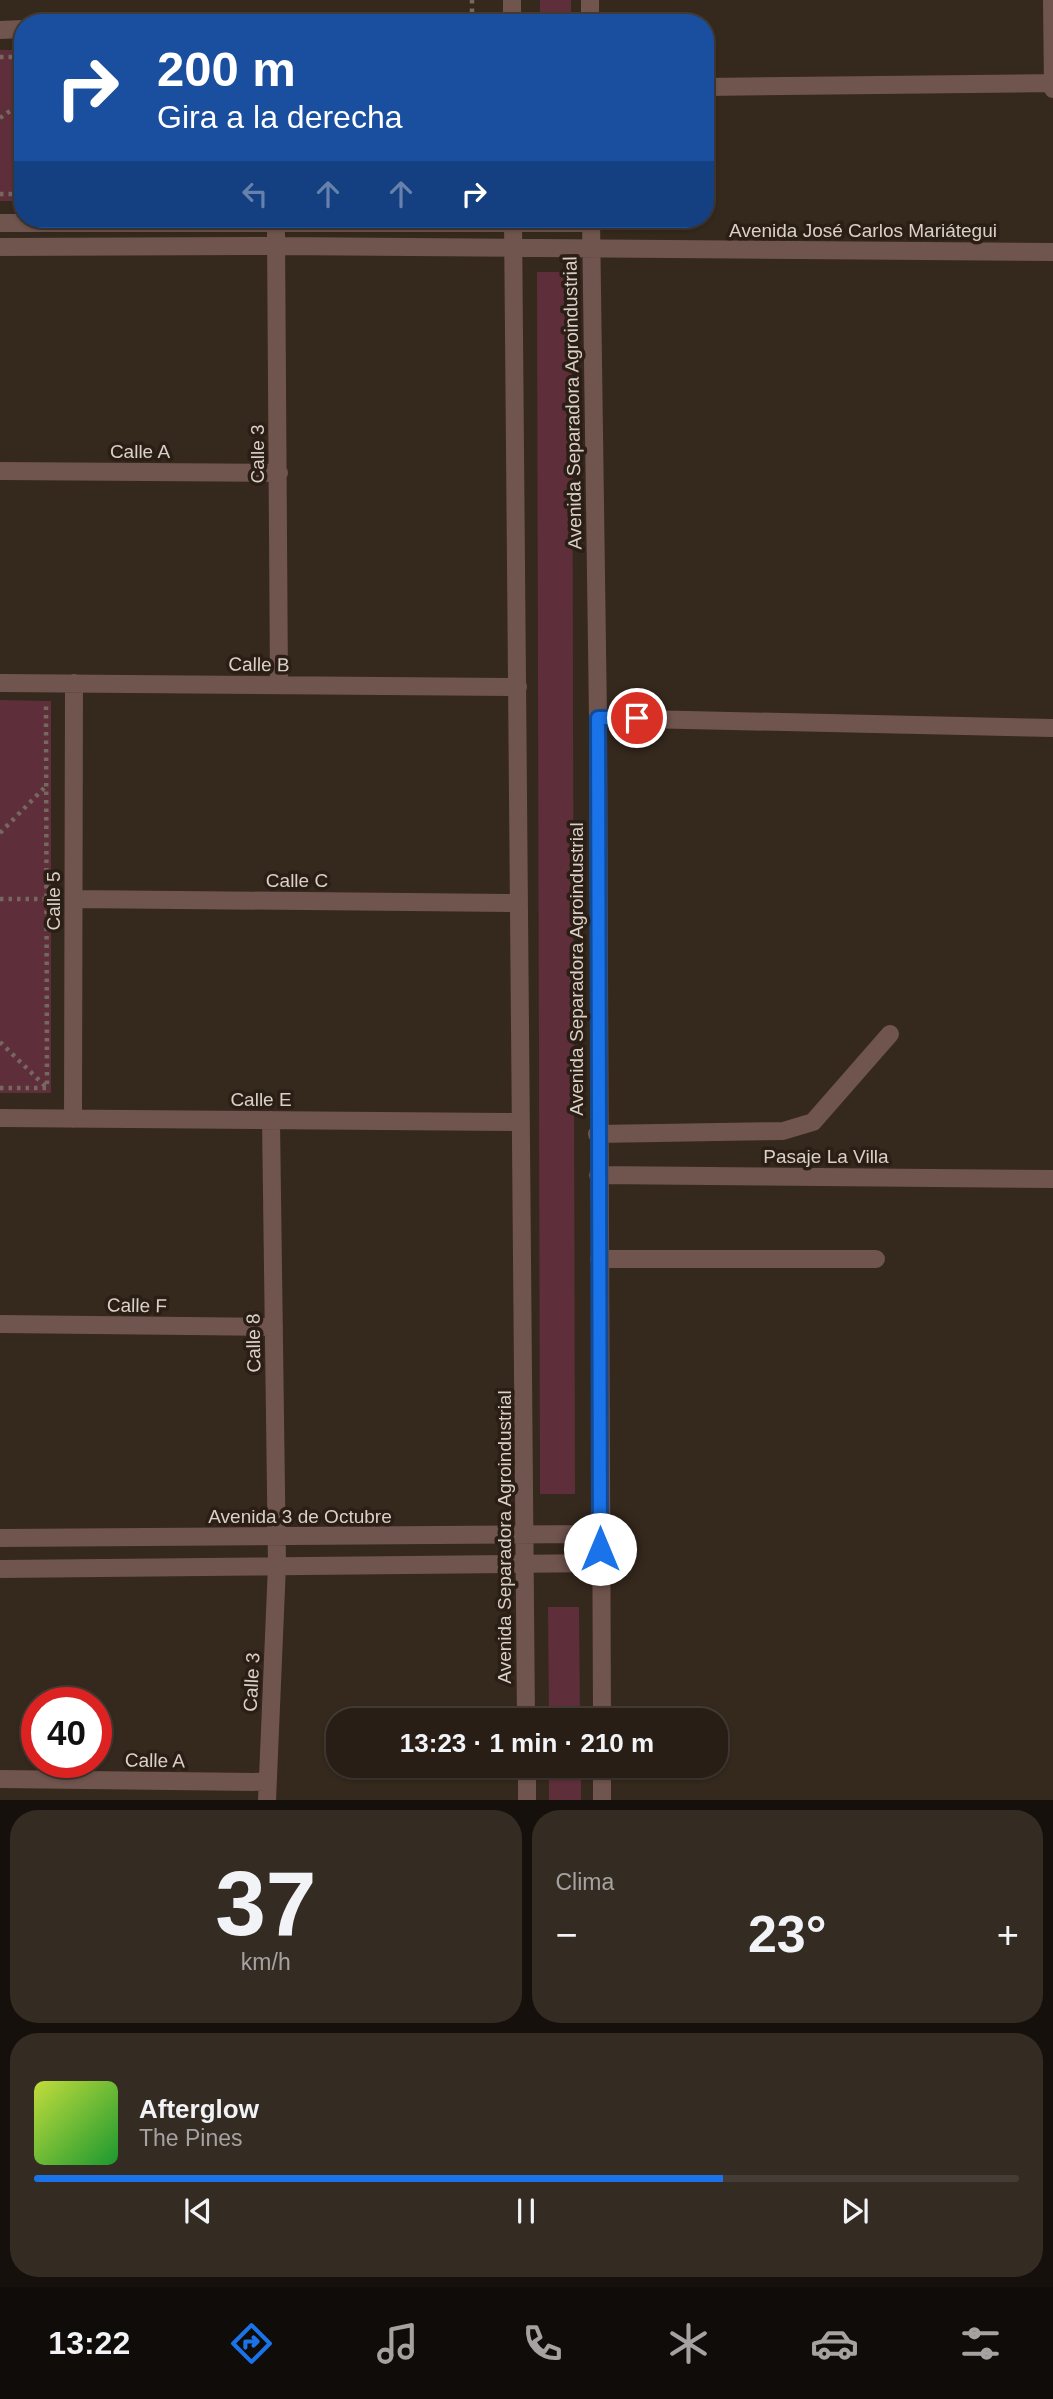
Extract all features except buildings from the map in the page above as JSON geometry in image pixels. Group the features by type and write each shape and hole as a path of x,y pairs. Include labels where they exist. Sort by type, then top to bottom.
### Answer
{"street":[{"path":"1052,0 1053,89"},
{"path":"714,87 1053,83"},
{"name":"Calle 3","path":"276,228 279,685"},
{"name":"Avenida Separadora Agroindustrial","path":"513,228 526,1708"},
{"name":"Avenida Separadora Agroindustrial","path":"591,228 598,718 597,1134 601,1708"},
{"name":"Avenida José Carlos Mariátegui","path":"0,247 276,246 1053,252"},
{"name":"Calle A","path":"0,471 279,473"},
{"name":"Calle B","path":"0,683 518,687"},
{"name":"Calle 5","path":"74,683 74,1119"},
{"path":"598,718 1053,727"},
{"name":"Calle C","path":"74,899 519,903"},
{"path":"597,1134 783,1131 813,1122 890,1034"},
{"name":"Calle E","path":"0,1118 521,1122"},
{"name":"Calle 8","path":"271,1120 277,1565"},
{"name":"Pasaje La Villa","path":"598,1175 1053,1179"},
{"path":"599,1259 876,1259"},
{"name":"Calle F","path":"0,1324 274,1327"},
{"name":"Avenida 3 de Octubre","path":"0,1538 600,1534"},
{"path":"0,1569 600,1563"},
{"name":"Calle 3","path":"267,1791 277,1565"},
{"path":"527,1778 527,1800"},
{"path":"602,1778 602,1800"},
{"name":"Calle A","path":"0,1779 267,1791"}],"path":[{"path":"35,703 46,703 47,1088"},
{"path":"0,833 46,786"},
{"path":"0,899 74,899"},
{"path":"0,1042 74,1119"},
{"path":"0,1088 47,1088"}],"shaded area":[{"path":"540,0 571,0 571,14 540,14"},
{"path":"0,50 14,50 14,201 0,201"},
{"path":"537,272 572,272 575,1494 540,1494"},
{"path":"0,700 51,701 51,1093 0,1093"},
{"path":"548,1607 579,1607 580,1708 549,1708"},
{"path":"549,1778 581,1778 581,1800 549,1800"}],"route":[{"path":"600,1549 598,718 637,718"}]}
